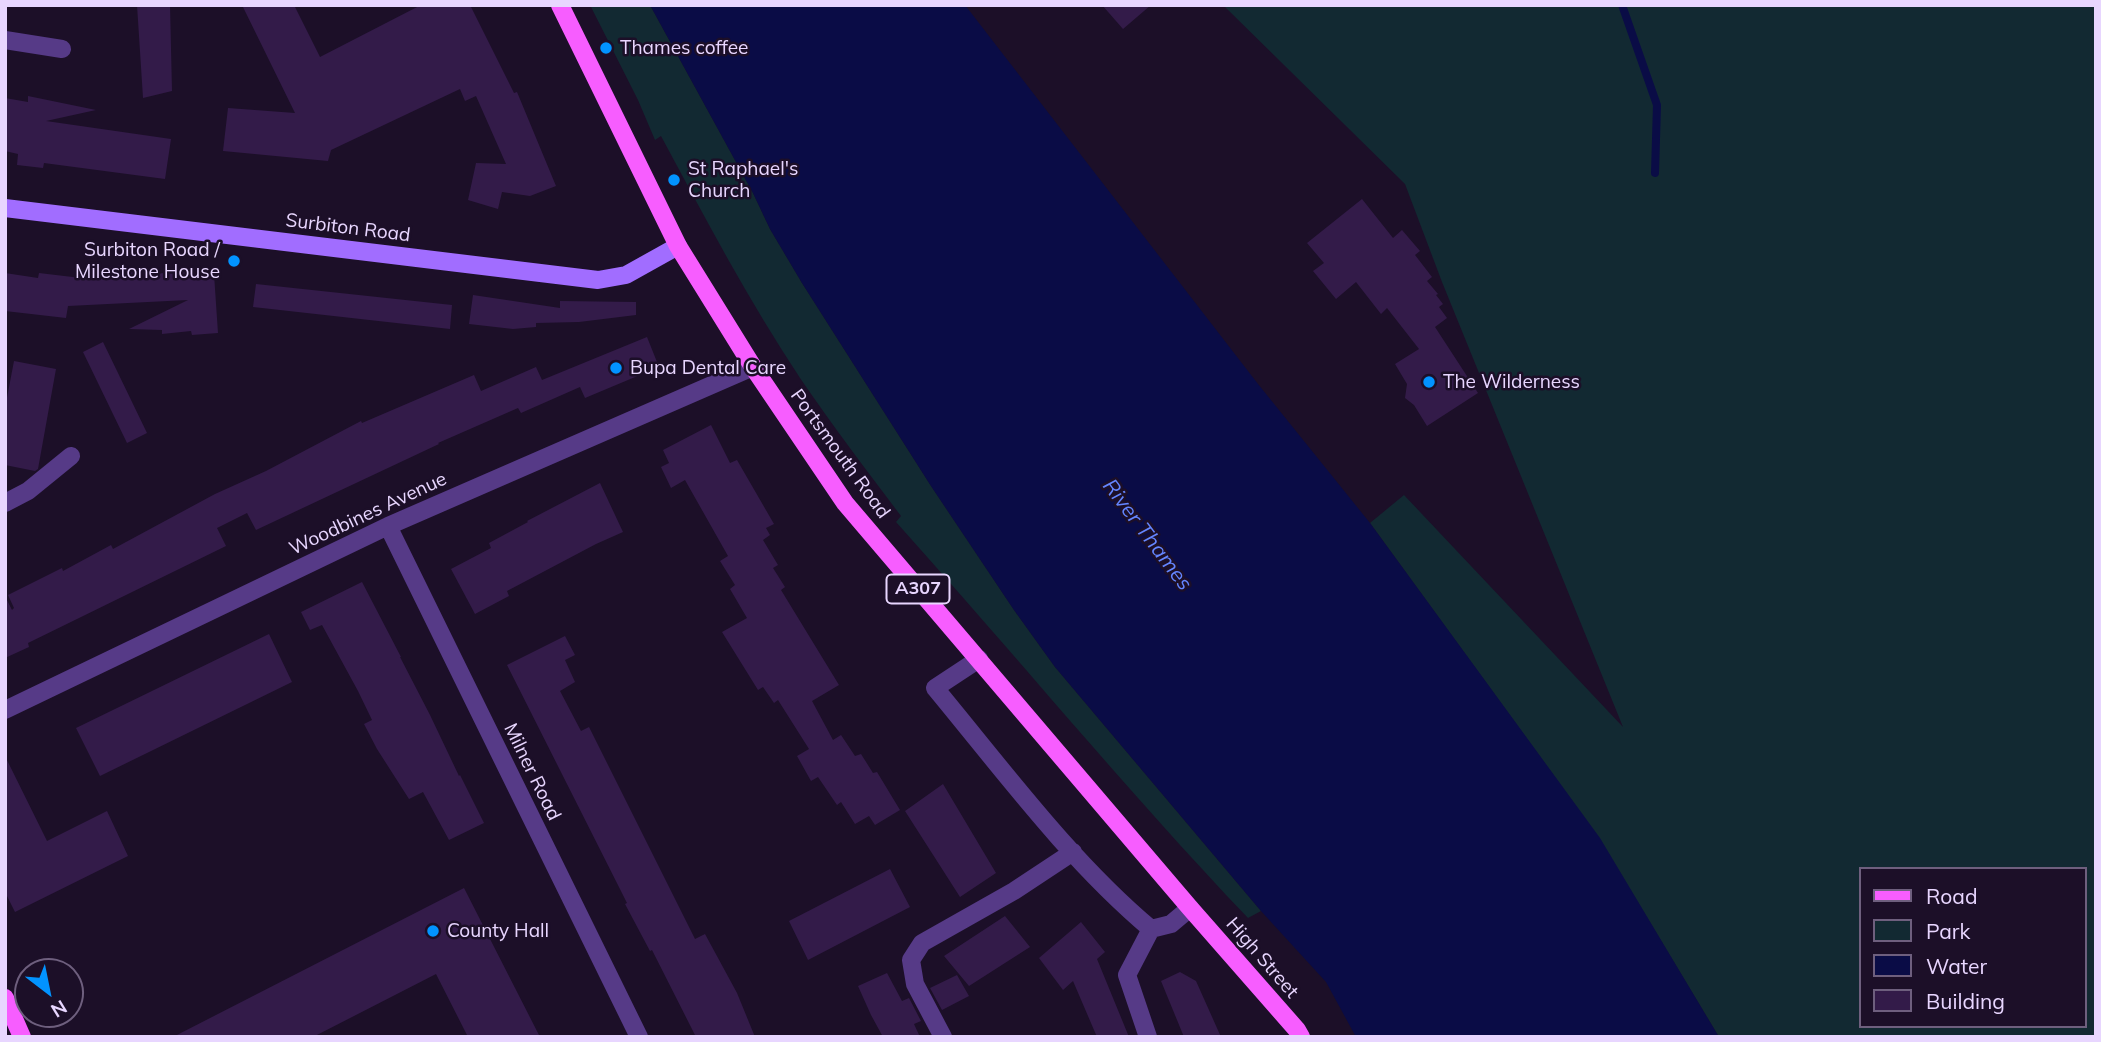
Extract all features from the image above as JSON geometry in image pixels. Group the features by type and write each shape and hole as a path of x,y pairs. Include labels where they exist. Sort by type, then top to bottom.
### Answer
{"main road":[{"name":"Portsmouth Road","path":"560,5 678,246 753,367 845,503 1190,908"},
{"name":"Surbiton Road","path":"5,208 598,280 626,275 678,246"},
{"name":"High Street","path":"1190,908 1301,1037"},
{"path":"5,998 22,1037"}],"street":[{"path":"5,40 62,49"},
{"name":"Woodbines Avenue","path":"5,710 388,526 753,367"},
{"path":"5,503 28,491 71,456"},
{"name":"Milner Road","path":"388,526 639,1037"},
{"path":"979,659 935,688 1073,852 1124,906 1151,929"},
{"path":"943,1037 915,984 911,960 922,943 1014,891 1073,852"},
{"path":"1148,1037 1127,975 1151,929 1171,924 1190,908"}],"green space":[{"path":"590,5 650,5 770,229 802,283 931,486 1014,610 1055,667 1261,911 1248,918 1158,821 896,522 901,516 781,349 661,136 655,140"},
{"path":"1223,5 2096,5 2096,1037 1719,1037 1599,838 1370,523 1404,495 1623,727 1442,282 1405,184"}],"water":[{"name":"River Thames","path":"650,5 965,5 1258,384 1370,523 1600,838 1719,1037 1356,1037 1326,982 1261,911 1055,667 1014,610 931,486 802,283 770,229"}],"building":[{"path":"137,5 170,5 172,91 143,98"},
{"path":"242,5 294,5 320,57 421,5 470,5 514,93 517,92 556,186 530,196 502,192 498,209 468,200 476,163 506,164 476,96 465,101 460,89 331,150 328,161 223,151 228,108 295,113"},
{"path":"1102,5 1151,5 1123,29"},
{"path":"28,96 96,110 46,121 171,139 165,179 44,163 43,168 17,165 18,154 5,151 5,98 28,102"},
{"path":"1362,199 1393,238 1402,230 1420,251 1415,255 1432,277 1427,281 1438,294 1436,295 1443,304 1439,307 1447,318 1435,327 1478,393 1427,426 1414,405 1405,398 1407,384 1395,364 1419,349 1387,308 1381,314 1356,282 1336,299 1313,271 1324,263 1307,243"},
{"path":"123,265 124,271 154,269 154,274 185,271 185,277 214,274 218,333 192,335 191,331 162,334 162,330 129,329 188,300 68,306 66,318 5,311 5,273 38,278 39,273 98,280 97,269"},
{"path":"256,284 452,305 450,329 253,307"},
{"path":"473,295 560,308 560,301 636,302 636,315 579,322 536,323 536,327 513,329 469,324"},
{"path":"647,337 659,367 585,398 580,387 521,413 518,408 256,530 247,513 217,528 226,546 28,643 29,647 5,658 5,596 12,610 14,608 8,595 62,568 63,571 111,545 113,549 361,421 362,423 474,375 481,391 536,367 542,380"},
{"path":"103,342 147,433 127,443 83,352"},
{"path":"14,361 56,369 38,469 35,471 5,465 5,408"},
{"path":"711,425 730,463 737,460 774,524 766,528 770,535 763,540 778,565 773,568 785,587 781,590 839,685 812,701 833,740 841,735 855,756 861,754 873,773 877,772 900,810 875,825 869,816 855,824 841,802 837,805 818,777 811,781 797,756 809,749 778,700 774,703 763,687 758,690 722,632 747,618 730,589 735,585 720,561 728,556 685,480 671,488 661,467 669,463 663,450"},
{"path":"600,483 623,532 507,591 509,596 475,614 451,569 491,548 489,543 527,521"},
{"path":"362,582 484,823 449,840 423,792 409,799 364,724 372,720 322,625 310,630 301,612"},
{"path":"269,634 292,682 100,776 76,728"},
{"path":"565,636 575,655 565,660 575,682 560,691 581,731 589,727 695,939 705,934 737,993 755,1037 696,1037 652,950 650,951 625,904 627,903 507,665"},
{"path":"5,756 47,841 107,811 128,856 15,912 5,892"},
{"path":"943,784 996,873 960,897 905,811"},
{"path":"890,869 910,907 808,960 789,921"},
{"name":"County Hall","path":"464,888 540,1037 468,1037 436,974 313,1037 173,1037"},
{"path":"1005,916 1030,947 969,986 944,956"},
{"path":"1081,922 1105,952 1097,959 1129,1037 1097,1037 1073,981 1063,990 1039,958"},
{"path":"1180,972 1196,981 1221,1037 1184,1037 1161,981"},
{"path":"887,973 902,1001 909,998 921,1021 914,1024 920,1037 883,1037 871,1015 858,986"},
{"path":"957,975 969,996 942,1010 930,988"}],"waterway":[{"path":"1622,5 1657,105 1655,173"}],"place":[{"name":"Thames coffee","path":"606,48"},
{"name":"St Raphael's Church","path":"674,180"},
{"name":"Surbiton Road / Milestone House","path":"234,261"},
{"name":"Bupa Dental Care","path":"616,368"},
{"name":"The Wilderness","path":"1429,382"},
{"name":"County Hall","path":"433,931"}]}
